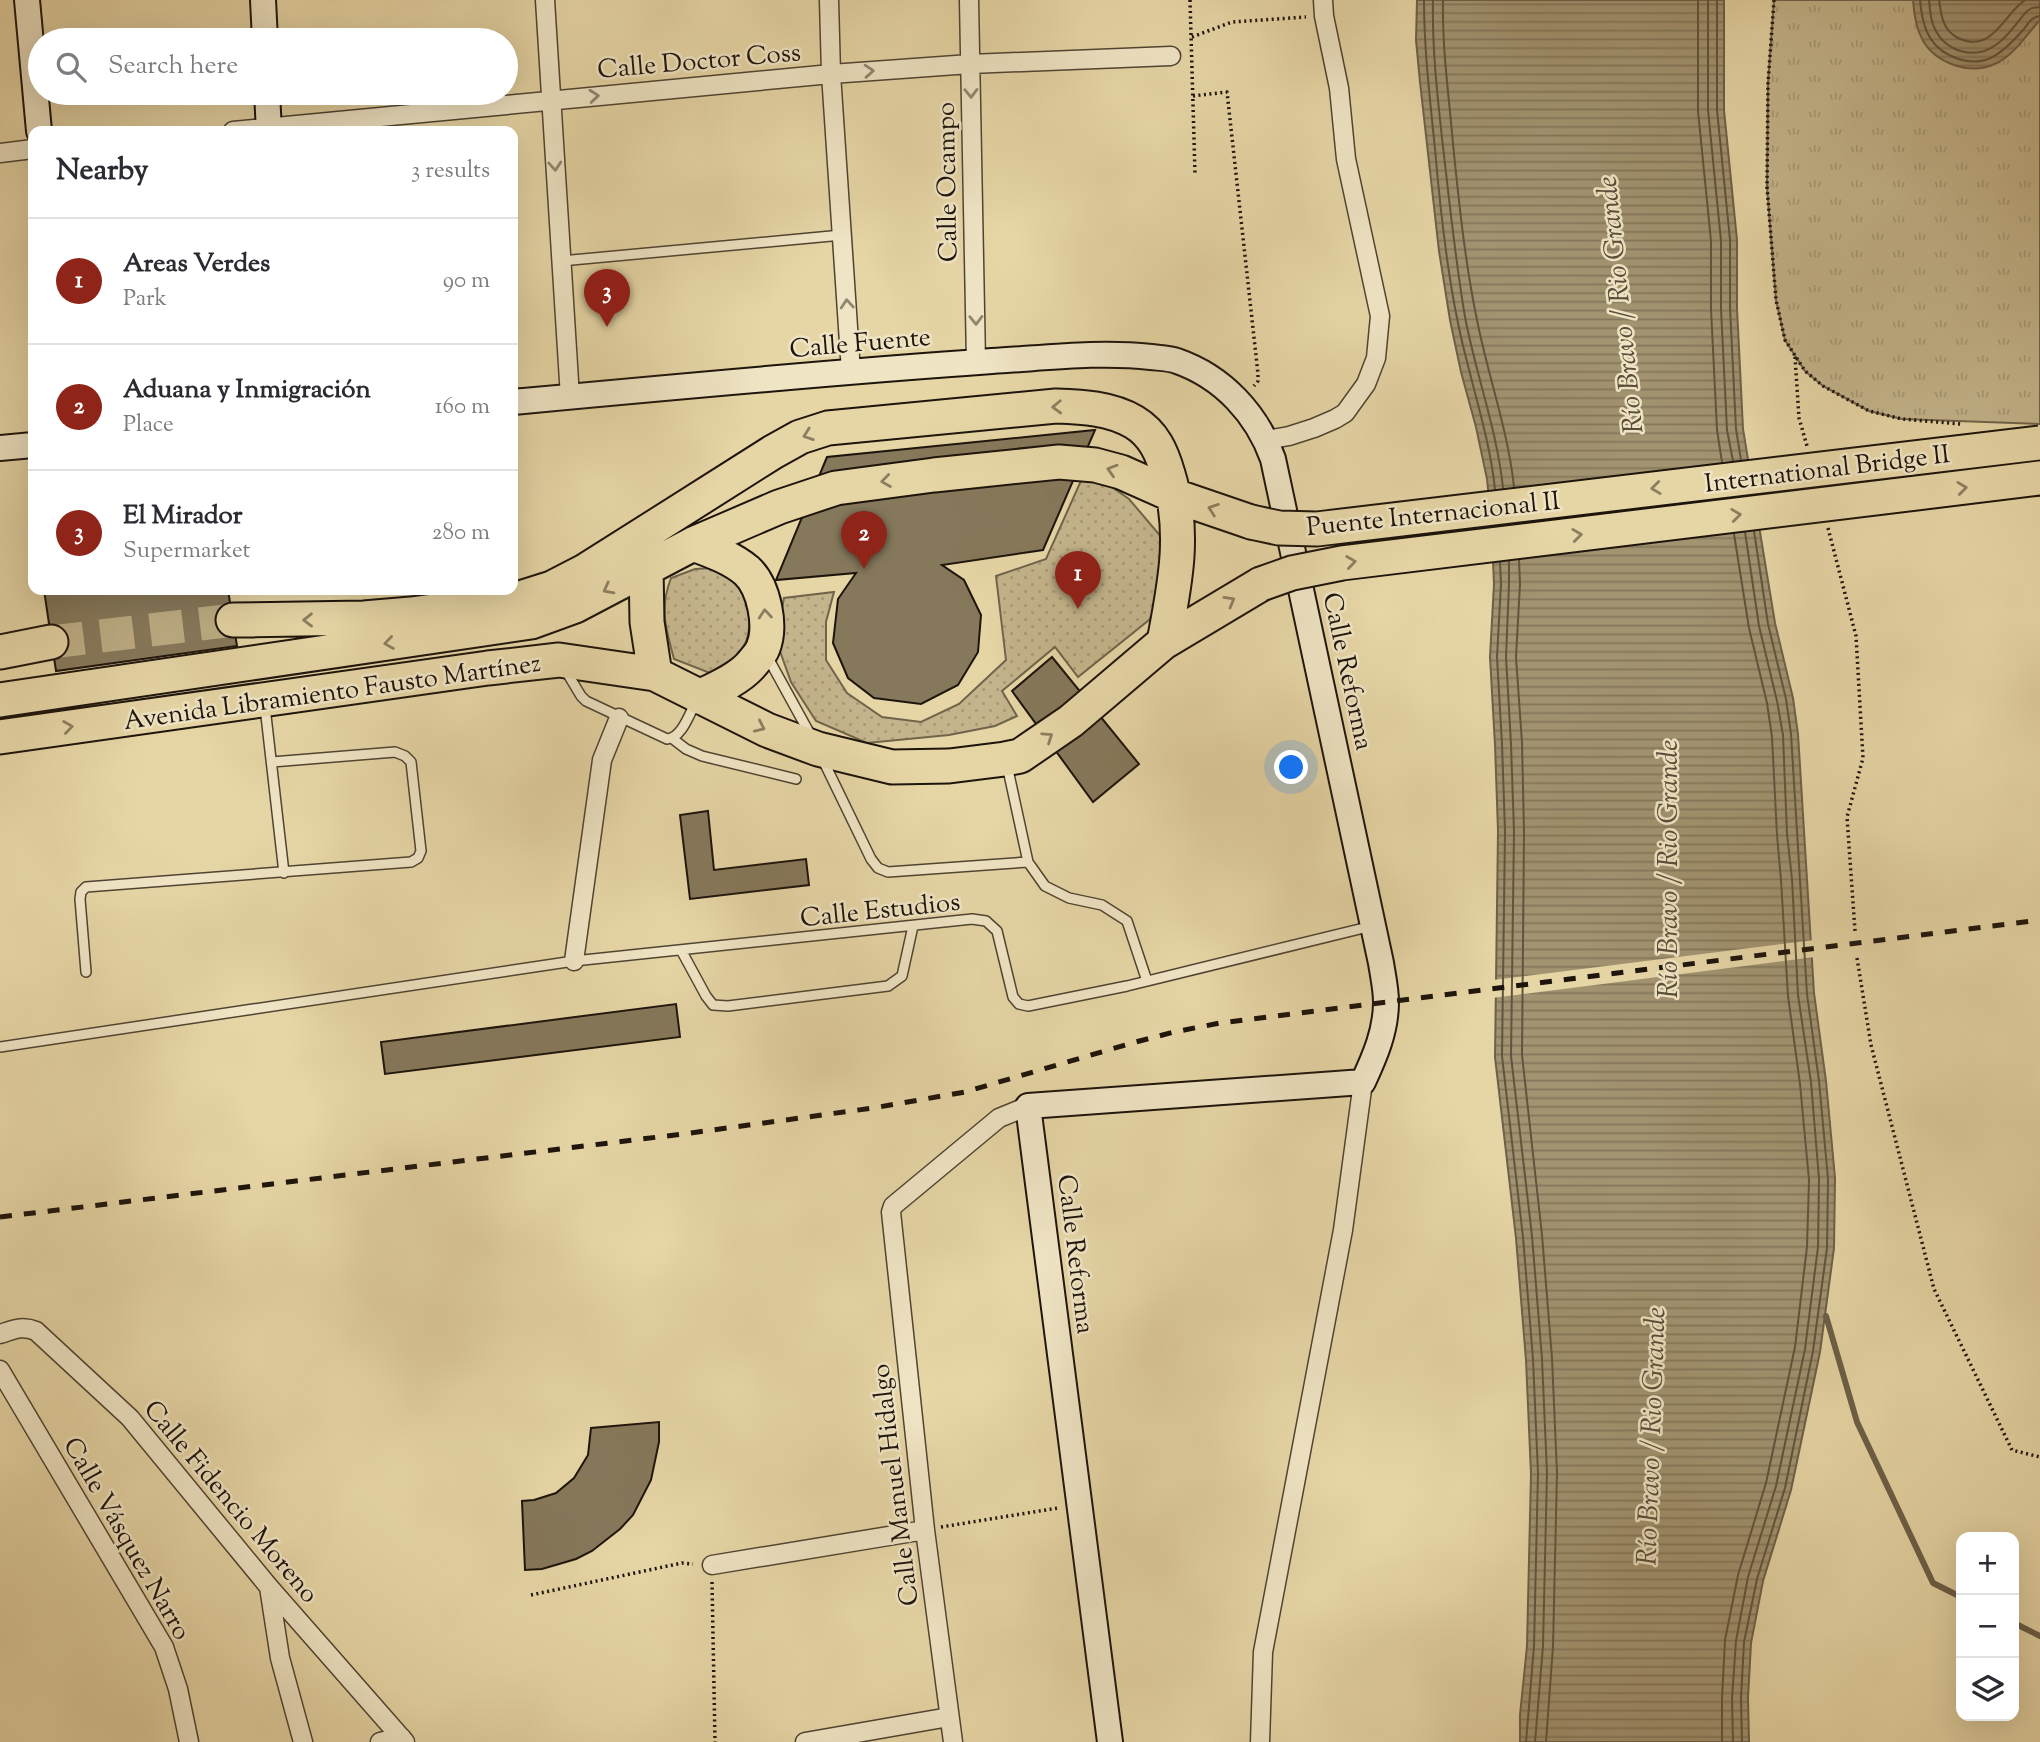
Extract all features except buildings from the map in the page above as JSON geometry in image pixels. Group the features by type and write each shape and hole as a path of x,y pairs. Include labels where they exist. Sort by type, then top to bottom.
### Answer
{"highway":[{"path":"233,620 364,618 514,600 552,589 585,571 800,437 828,428 1056,406 1088,407 1112,412 1135,422 1161,450 1175,496 1179,536 1177,568 1164,642"},
{"name":"International Bridge II","path":"1614,493 2040,443"},
{"name":"Avenida Libramiento Fausto Martínez","path":"0,700 531,622 575,606 693,544 779,507 836,488 1059,462 1095,465 1121,472 1175,496 1251,522"},
{"name":"International Bridge II","path":"1620,530 2040,478"},
{"name":"Puente Internacional II","path":"1251,522 1279,528 1317,529 1614,493"},
{"name":"Puente Internacional II","path":"1261,584 1292,573 1342,563 1620,530"},
{"path":"693,544 724,556 748,572 764,598 766,629 763,649 748,668 729,682 699,697"},
{"path":"646,567 648,622 655,674"},
{"name":"Avenida Libramiento Fausto Martínez","path":"0,737 559,660 655,674 767,730 818,749 892,767 949,766 1005,760 1020,756 1071,721 1164,642 1261,584"},
{"path":"0,652 51,642"}],"street":[{"path":"27,0 30,28"},
{"path":"263,0 264,28"},
{"path":"545,0 570,397"},
{"path":"829,0 831,74 851,372"},
{"name":"Calle Ocampo","path":"969,0 976,362"},
{"path":"1266,440 1314,428 1345,412 1366,384 1376,358 1380,316 1346,159 1339,88 1323,8"},
{"name":"Calle Doctor Coss","path":"518,103 831,74 970,64 1171,56"},
{"path":"37,105 39,126"},
{"path":"268,105 269,126"},
{"name":"Calle Doctor Coss","path":"306,126 503,105"},
{"path":"0,153 28,150"},
{"name":"Calle Fuente","path":"518,402 976,362 1129,354 1175,360 1209,375"},
{"name":"Calle Reforma","path":"1209,375 1237,398 1266,440 1276,472 1381,963 1386,1002 1384,1029 1363,1082"},
{"path":"0,448 28,445"},
{"path":"574,961 602,760 619,718"},
{"path":"1028,1106 1363,1082 1343,1230 1263,1653 1260,1742"},
{"name":"Calle Reforma","path":"1028,1106 1110,1742"},
{"name":"Calle Manuel Hidalgo","path":"953,1742 925,1530 891,1212 893,1206 999,1118 1028,1106"},
{"name":"Calle Fidencio Moreno","path":"0,1334 21,1327 36,1331 130,1418 269,1587 403,1740"},
{"name":"Calle Vásquez Narro","path":"0,1370 164,1647 178,1689 189,1742"},
{"path":"712,1564 925,1530"},
{"path":"269,1587 279,1658 303,1742"},
{"path":"805,1742 949,1717"},
{"path":"380,1742 403,1740"}],"lane":[{"path":"561,261 842,235"},
{"path":"763,649 818,749 871,859 878,868 888,872 1028,862"},
{"path":"559,660 586,701 619,718 667,739 673,739 702,756 796,779"},
{"path":"673,739 699,697"},
{"path":"264,699 284,873"},
{"path":"86,972 80,899 81,892 86,887 411,862 418,858 421,851 411,762 405,756 395,752 272,762"},
{"path":"1005,760 1028,862 1045,886 1069,898 1102,905 1128,921 1147,981"},
{"name":"Calle Estudios","path":"0,1047 574,961 971,919 986,921 997,931 1013,997 1019,1004 1028,1006 1147,981 1374,925"},
{"path":"681,950 713,1005 729,1006 888,986 902,976 913,926"}],"path":[{"path":"1190,0 1195,174"},
{"path":"1774,0 1768,83 1768,187 1776,300 1785,340 1805,372 1823,386 1869,411 1902,419 1966,425"},
{"path":"1192,37 1232,22 1323,8"},
{"path":"1193,96 1227,92 1258,374 1255,386 1237,398"},
{"path":"1838,565 1856,636 1863,758 1847,817 1855,930"},
{"path":"1857,958 1871,1045 1934,1289 2012,1450 2040,1458"},
{"path":"925,1530 1080,1505"},
{"path":"531,1595 682,1563 712,1564 715,1742"}],"green space":[{"path":"1774,0 2040,0 2040,424 1902,419 1869,411 1823,386 1805,371 1785,340 1776,300 1767,187 1768,83"},
{"path":"1084,474 1093,474 1129,499 1163,539 1171,585 1149,620 1078,677 1055,647 1002,691 1017,716 995,726 949,735 867,743 816,721 791,682 776,640 784,598 834,592 826,622 826,660 847,693 882,717 921,722 959,704 1006,660 996,576 1046,559"},
{"path":"713,568 742,587 748,610 749,630 745,644 724,673 710,673 674,659 665,619 665,600 671,578 695,569"}],"water":[{"name":"Río Bravo / Rio Grande","path":"1417,0 1724,0 1724,110 1737,240 1737,308 1743,429 1775,623 1793,698 1798,734 1814,993 1835,1178 1834,1248 1820,1352 1791,1490 1763,1581 1751,1643 1749,1742 1520,1742 1527,1646 1531,1474 1526,1360 1516,1238 1495,1057 1498,831 1490,657 1494,584 1491,518 1487,479 1450,320 1439,251 1416,40"},
{"path":"1913,0 2040,0 2040,20 2004,59 1986,67 1965,68 1943,60 1928,48 1916,22"}],"pier":[{"path":"1814,940 1815,957 1492,998 1493,980"}],"waterway":[{"path":"1826,1316 1857,1422 1933,1583 1957,1595"},
{"path":"2019,1626 2040,1636"}],"tunnel":[{"path":"51,642 233,620"}],"railway":[{"path":"0,1217 683,1134 873,1108 965,1092 1132,1043 1220,1023 2040,920"}],"place":[{"name":"El Mirador","path":"607,327"},
{"name":"Aduana y Inmigración","path":"864,569"},
{"name":"Areas Verdes","path":"1078,609"}]}
